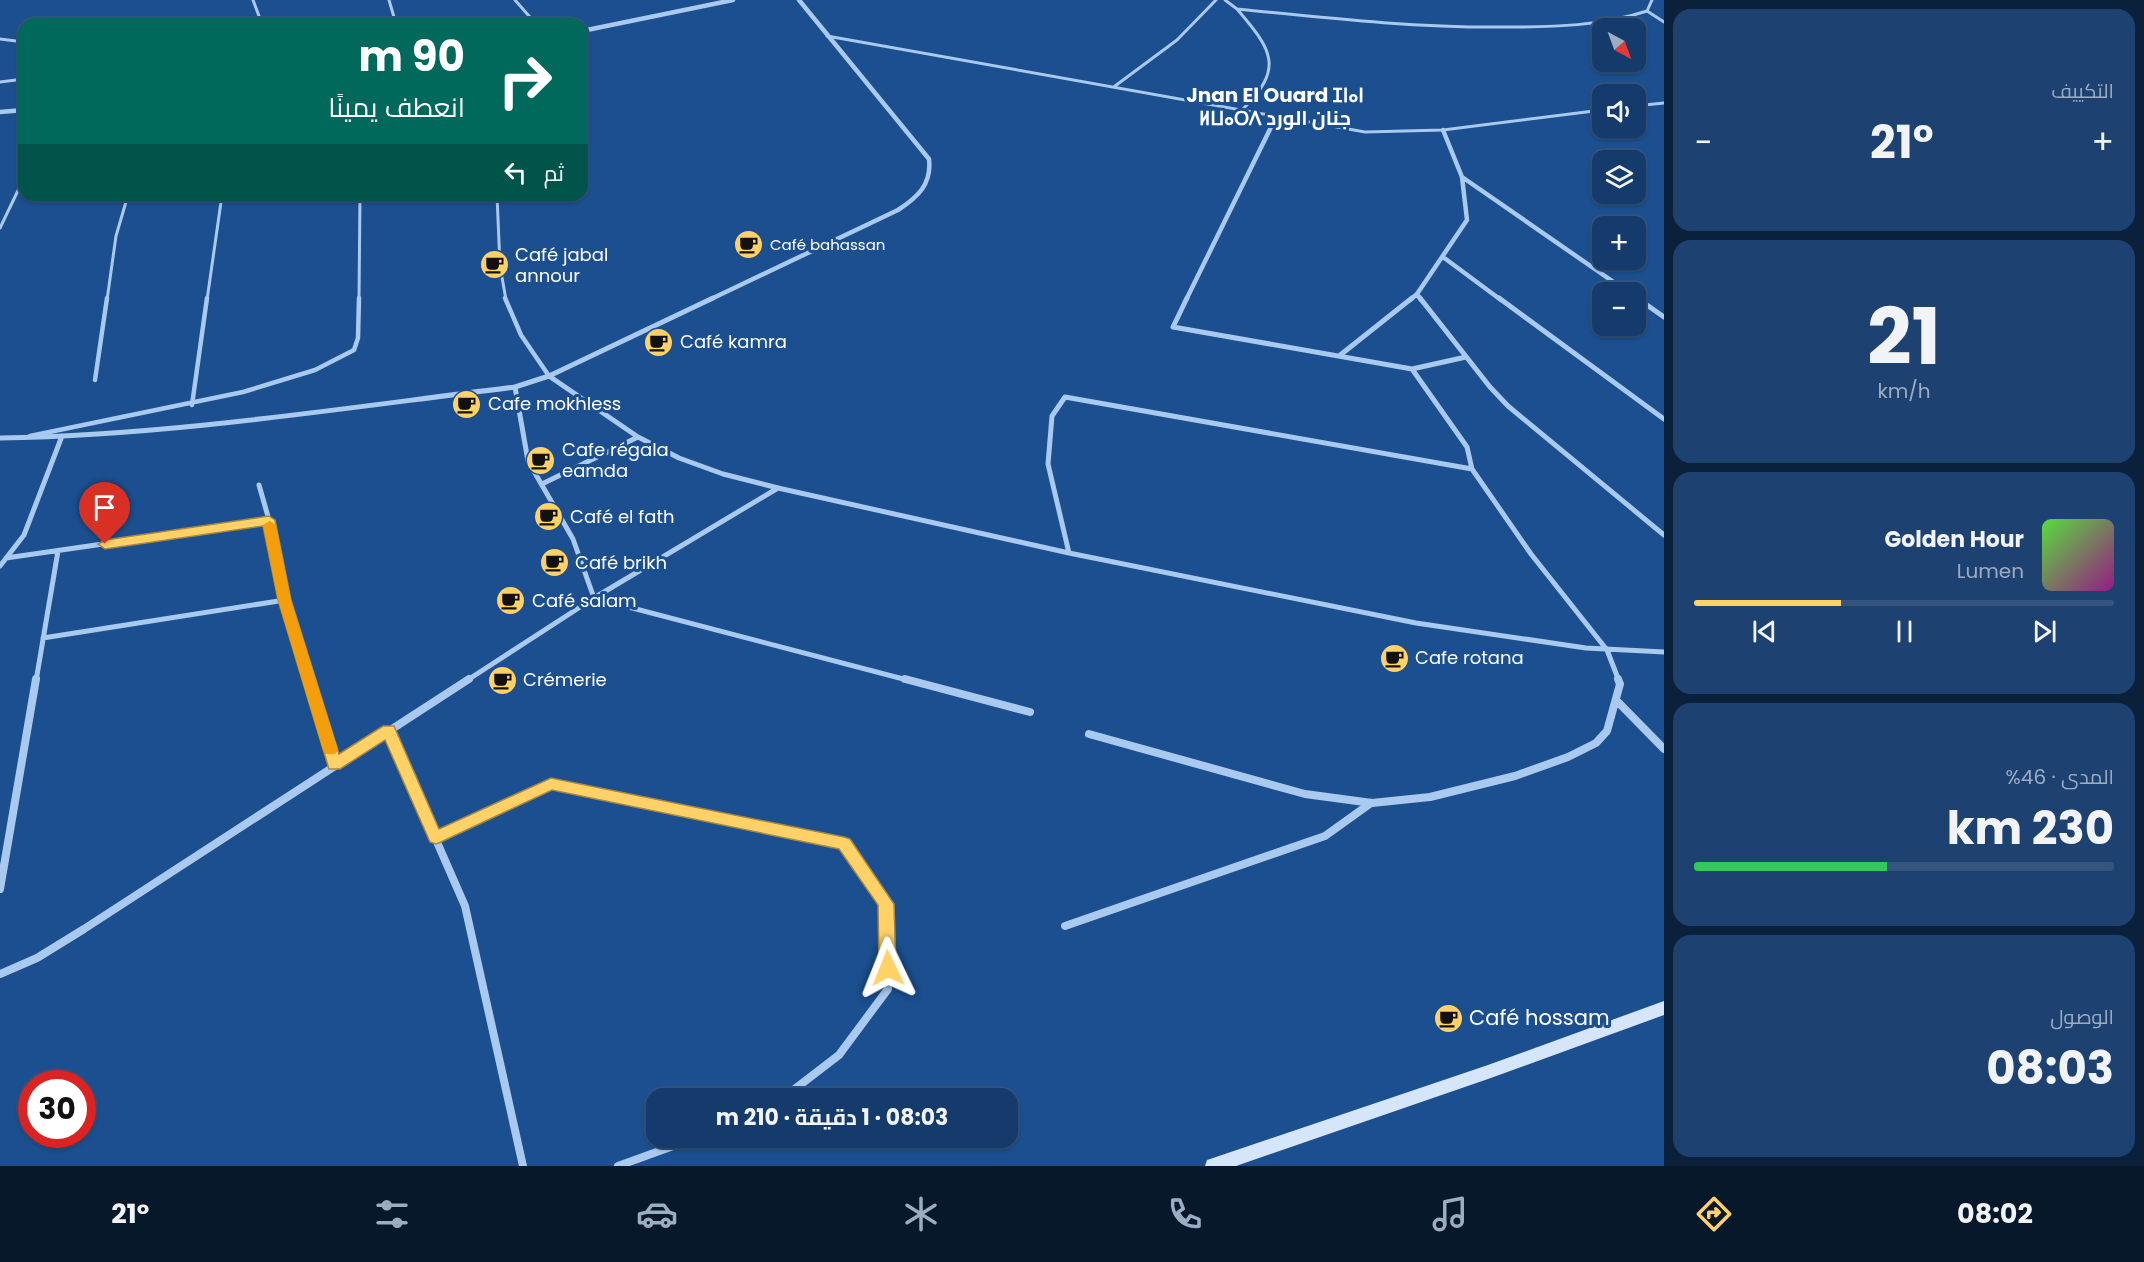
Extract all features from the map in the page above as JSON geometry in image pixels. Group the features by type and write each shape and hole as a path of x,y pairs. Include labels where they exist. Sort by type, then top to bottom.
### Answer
{"street":[{"path":"588,30 733,0"},
{"path":"0,438 62,436 260,420 515,387 549,376 898,210 910,203 923,190 929,177 929,159 826,36 799,0"},
{"path":"0,112 18,110"},
{"path":"1276,117 1173,327 1412,369 1466,357"},
{"path":"1339,356 1417,294 1467,220 1462,177 1443,130"},
{"path":"1462,177 1614,282"},
{"path":"1443,257 1664,419"},
{"path":"1417,294 1508,406 1664,535"},
{"path":"1646,305 1664,317"},
{"path":"1089,734 1305,794 1372,803 1430,797 1515,776 1568,757 1596,743 1607,731 1620,684 1607,650 1531,554 1472,470 1467,447 1412,369"},
{"path":"549,376 638,437 679,458 723,474 778,488 1069,553 1416,623 1528,641 1607,650 1664,652"},
{"path":"515,387 528,461 573,539 594,598"},
{"path":"1069,553 1048,464 1052,416 1065,397 1472,470"},
{"path":"0,566 24,535 62,436"},
{"path":"542,484 638,437"},
{"path":"259,485 269,520 285,600 335,765"},
{"path":"0,974 37,958 84,930 594,598 778,488"},
{"path":"6,558 269,520"},
{"path":"0,889 58,551"},
{"path":"594,598 1030,712"},
{"path":"43,638 285,600"},
{"path":"1617,701 1664,749"},
{"path":"388,730 465,906 523,1166"},
{"path":"436,838 551,784 844,844 886,904 888,989 839,1055 796,1088"},
{"path":"1065,926 1325,836 1372,803"},
{"path":"1213,1166 1488,1072 1664,1008"},
{"path":"618,1166 668,1148"}],"lane":[{"path":"253,0 260,18"},
{"path":"388,0 394,18"},
{"path":"516,0 531,18"},
{"path":"1115,86 1177,40 1216,0"},
{"path":"1225,0 1237,9 1262,37 1269,52 1269,67 1264,87 1242,110"},
{"path":"1237,9 1464,28 1592,25 1618,21 1647,11 1652,0"},
{"path":"1647,11 1664,22"},
{"path":"826,36 1365,132 1443,130 1592,111"},
{"path":"0,39 18,41"},
{"path":"0,82 18,80"},
{"path":"1646,105 1664,103"},
{"path":"0,228 18,190"},
{"path":"95,380 116,236 126,201"},
{"path":"192,405 221,201"},
{"path":"21,438 90,420 192,405 292,378 329,364 354,350 357,345 358,328 360,201"},
{"path":"497,201 504,285 508,307 516,327 549,376"}],"slow traffic":[{"path":"270,525 285,600 330,750"}],"place":[{"name":"Café bahassan","path":"749,245"},
{"name":"Café jabal annour","path":"494,265"},
{"name":"Café kamra","path":"659,342"},
{"name":"Cafe mokhless","path":"467,404"},
{"name":"Cafe régala eamda","path":"541,460"},
{"name":"Café el fath","path":"549,517"},
{"name":"Café brikh","path":"554,563"},
{"name":"Café salam","path":"511,601"},
{"name":"Cafe rotana","path":"1394,658"},
{"name":"Crémerie","path":"502,680"},
{"name":"Café hossam","path":"1448,1018"}],"district":[{"name":"Jnan El Ouard ⵊⵏⴰⵏ ⵍⵡⴰⵔⴷ جنان الورد","path":"1275,106"}],"route":[{"path":"105,544 269,520 285,600 335,765 388,730 436,838 551,784 844,844 886,904 888,968"}]}
